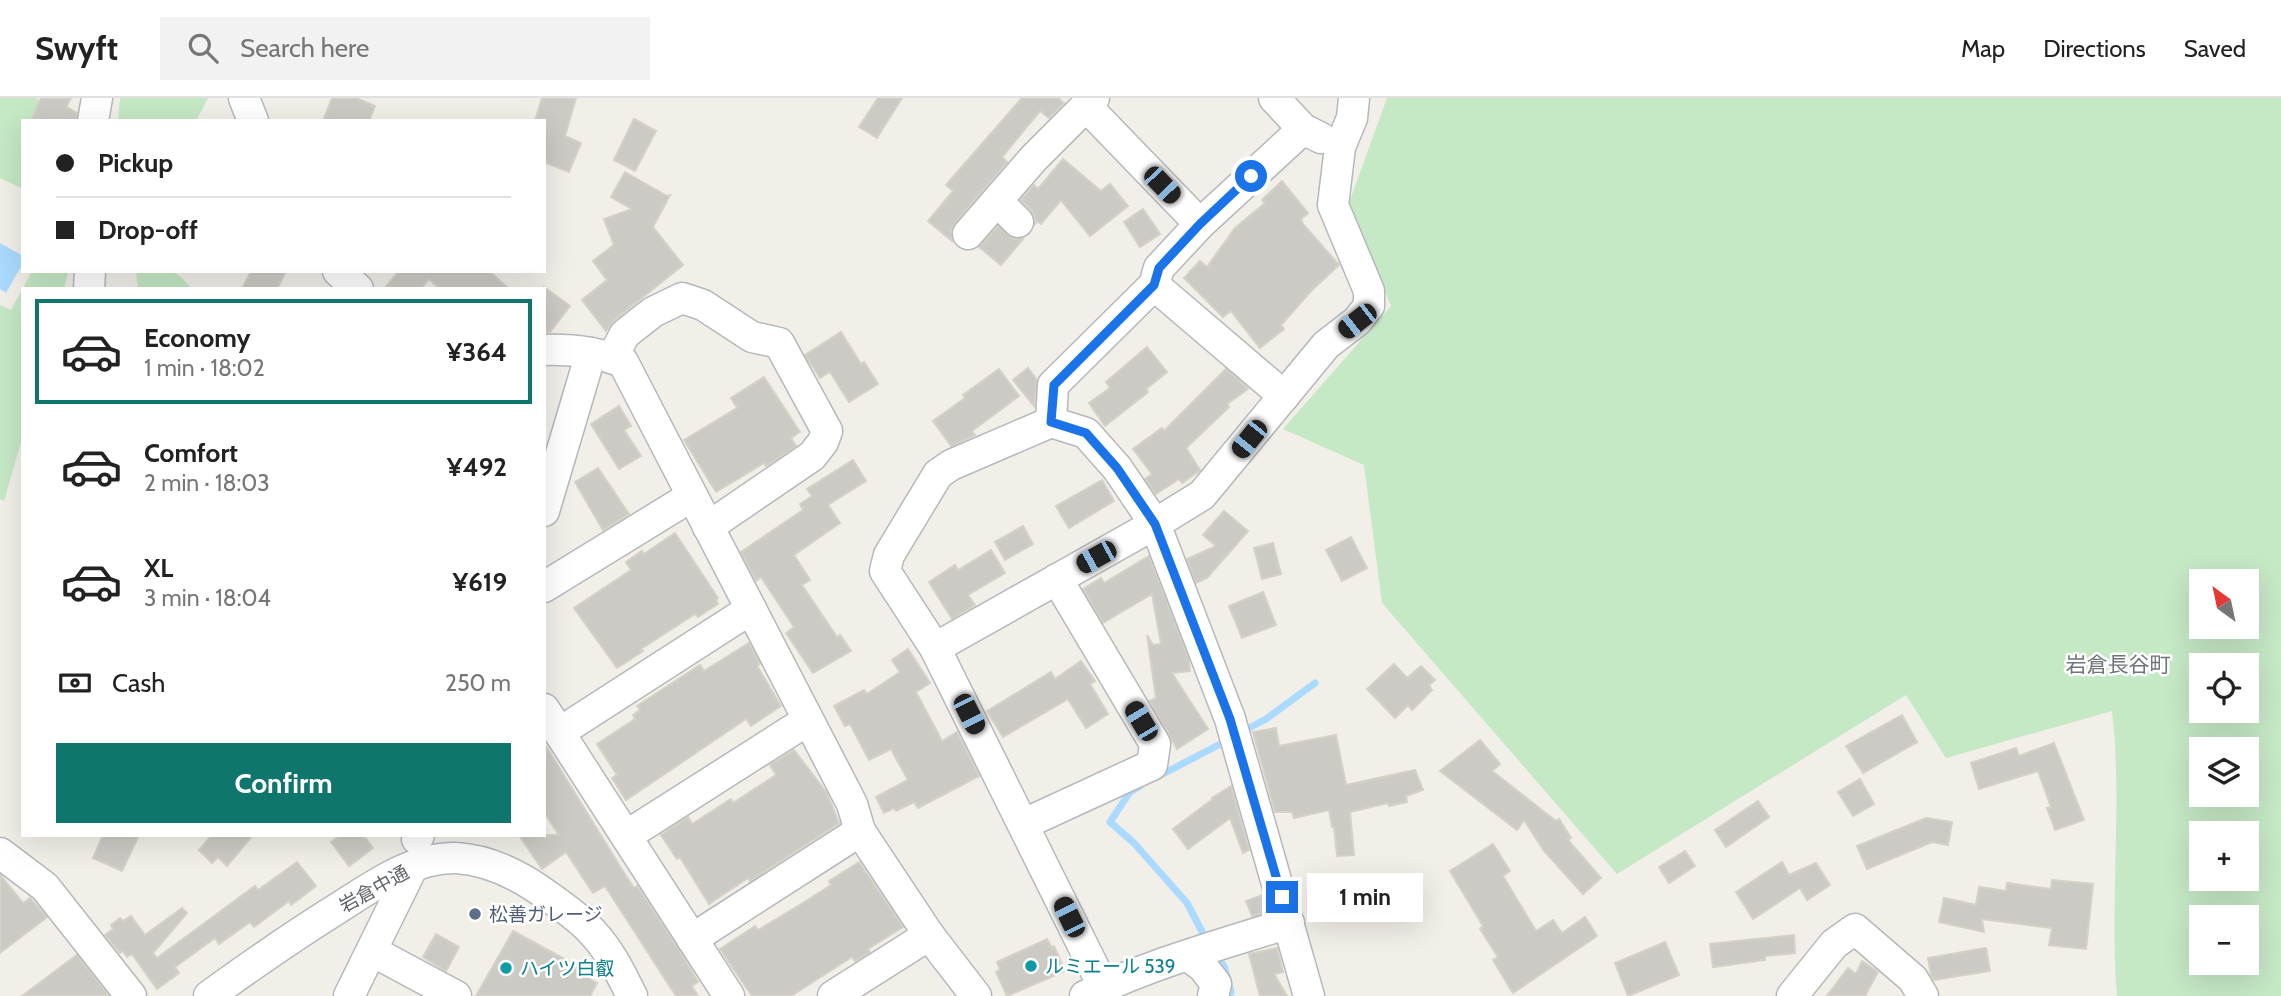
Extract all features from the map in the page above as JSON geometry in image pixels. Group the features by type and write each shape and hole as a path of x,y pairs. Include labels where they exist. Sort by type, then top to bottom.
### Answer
{"street":[{"path":"93,119 97,98"},
{"path":"244,98 252,119"},
{"path":"1274,98 1303,129 1340,147"},
{"path":"936,648 1202,495 1326,345 1357,321 1369,306 1369,291 1333,205 1340,147 1352,118 1354,98"},
{"path":"968,234 1034,158 1090,102 1200,224"},
{"path":"1051,422 1054,385 1154,285 1159,268 1200,224 1303,129"},
{"path":"997,201 1018,222"},
{"path":"340,273 356,287"},
{"path":"1154,285 1284,396"},
{"path":"546,506 601,355 653,313 682,298 703,305 752,337 779,343 827,431 823,442 812,456 708,527"},
{"path":"546,350 572,349 623,362 852,804 860,831 929,935 976,996"},
{"path":"1289,923 1094,991 1024,824 936,648 885,571 889,555 938,474 951,464 1051,422 1086,433 1117,468 1155,524 1230,719 1289,923 1310,996"},
{"path":"546,586 692,496"},
{"path":"1024,824 1152,765 1155,744 1057,579"},
{"path":"729,996 552,721 751,609"},
{"path":"626,836 808,720"},
{"path":"692,939 860,831"},
{"path":"349,996 372,951 416,847"},
{"name":"岩倉中通","path":"209,996 271,950 367,890 416,847 433,860 456,858 484,862 524,878 593,932 617,966 632,996"},
{"path":"0,853 45,887 131,996"},
{"path":"1792,996 1835,944 1856,929 1913,979 1923,996"},
{"path":"833,996 929,935"},
{"path":"372,951 456,996"},
{"path":"1188,956 1203,967 1216,984 1213,996"}],"green space":[{"path":"0,98 35,98 40,101 31,119 21,119 21,188 0,178"},
{"path":"120,98 208,98 197,119 118,119"},
{"path":"1387,98 2281,98 2281,996 2117,996 2114,925 2116,782 2112,711 1946,758 1906,695 1617,874 1382,603 1364,465 1283,429 1391,306 1349,203"},
{"path":"31,273 68,273 64,287 23,287"},
{"path":"136,273 174,273 190,287 138,287"},
{"path":"21,291 21,442 4,501 0,499 0,305 11,310"}],"water":[{"path":"0,243 21,255 21,267 6,293 0,289"}],"building":[{"path":"41,98 71,98 66,107 77,113 76,119 32,119"},
{"path":"332,98 356,98 375,106 370,119 324,119"},
{"path":"542,98 576,98 565,136 581,143 569,172 546,163 546,119 536,119"},
{"path":"878,98 902,98 877,138 859,127"},
{"path":"1022,98 1058,98 1064,103 1049,118 1040,111 1002,157 1007,162 955,223 951,231 952,241 928,221 953,191 946,185"},
{"path":"634,119 656,131 635,171 614,160"},
{"path":"1063,159 1101,191 1110,184 1128,206 1090,236 1061,200 1041,224 1037,221 1035,224 1031,210 1021,200 1034,185 1038,189"},
{"path":"625,172 667,196 670,195 653,227 683,265 614,320 606,331 582,300 607,280 593,261 614,245 604,219 632,209 611,197"},
{"path":"1282,181 1308,213 1301,219 1303,224 1339,265 1281,325 1284,329 1260,348 1231,311 1223,317 1184,278 1200,261 1207,267 1235,228 1265,203 1262,200"},
{"path":"1143,209 1160,234 1140,247 1124,222"},
{"path":"998,226 1013,239 1023,239 1001,265 979,247"},
{"path":"250,273 285,273 278,287 243,287"},
{"path":"397,273 491,273 507,287 438,287 429,279 423,287 386,287"},
{"path":"546,288 570,306 550,332 546,332"},
{"path":"841,332 861,364 864,362 878,384 849,402 830,372 820,378 805,355"},
{"path":"1147,347 1167,372 1146,389 1148,392 1105,426 1089,403 1110,388 1106,382"},
{"path":"1028,368 1037,380 1034,406 1013,380"},
{"path":"999,369 1019,396 972,431 975,435 951,446 933,421"},
{"path":"1226,369 1248,389 1227,404 1229,407 1186,448 1200,470 1182,483 1179,479 1156,494 1145,479 1152,474 1133,449 1162,428 1164,431"},
{"path":"764,377 800,432 791,438 796,446 766,466 764,463 716,492 684,440 737,408 731,398"},
{"path":"619,406 631,426 624,430 641,456 619,469 591,424"},
{"path":"853,460 866,481 828,505 840,523 794,555 810,580 802,585 837,637 840,635 851,651 813,673 786,633 794,627 761,577 756,581 741,552 803,510 800,504 812,496 807,489"},
{"path":"598,468 629,514 603,530 575,482"},
{"path":"1102,480 1114,501 1069,528 1056,506"},
{"path":"1224,511 1248,531 1207,578 1196,583 1187,559 1216,546 1203,535"},
{"path":"1023,526 1033,544 1005,560 995,542"},
{"path":"675,533 718,598 718,604 698,617 695,614 617,668 574,608 631,570 626,562 642,551 644,554"},
{"path":"1351,537 1367,568 1342,581 1326,550"},
{"path":"1273,543 1281,574 1262,579 1254,548"},
{"path":"991,550 1005,573 968,595 975,605 952,619 929,582 955,565 958,570"},
{"path":"1149,556 1189,660 1190,671 1172,673 1208,729 1177,749 1150,701 1156,698 1147,635 1153,645 1161,644 1152,594 1103,623 1083,589 1101,578 1104,583"},
{"path":"1263,592 1276,625 1242,638 1229,606"},
{"path":"749,643 760,664 757,666 781,706 751,726 746,719 626,800 612,778 617,775 597,744 635,719 633,715 640,710 637,706 700,665 704,671"},
{"path":"908,649 930,683 916,692 942,741 957,732 979,776 918,808 914,802 896,811 894,808 884,813 876,797 908,780 891,749 869,760 850,724 845,726 834,706 864,690 867,694 900,672 892,660"},
{"path":"1081,661 1095,681 1090,684 1108,714 1086,728 1068,699 1003,737 987,711 1051,672 1055,679"},
{"path":"1394,664 1407,678 1421,666 1435,680 1429,685 1432,690 1412,710 1408,705 1395,718 1367,689"},
{"path":"1902,715 1917,742 1863,773 1846,746"},
{"path":"1276,728 1279,746 1336,735 1346,785 1415,770 1423,790 1406,796 1407,802 1389,806 1388,803 1350,812 1354,855 1337,856 1329,810 1294,818 1292,812 1275,812 1253,732"},
{"path":"1480,740 1500,764 1492,771 1556,821 1559,819 1571,838 1568,840 1601,878 1583,894 1544,851 1524,820 1517,830 1440,771"},
{"path":"2054,743 2084,820 2055,830 2047,808 2051,807 2038,771 1979,789 1971,763 2016,748 2019,756"},
{"path":"546,746 634,888 637,886 679,950 698,982 692,986 698,996 676,996 605,886 593,893 566,852 542,869 520,837 559,835 546,815"},
{"path":"794,750 827,793 839,823 750,881 748,878 709,904 680,857 677,859 661,835 688,817 692,824 731,799 733,803 776,775 770,765"},
{"path":"1860,779 1874,804 1853,816 1838,792"},
{"path":"1231,786 1249,850 1243,853 1230,818 1188,849 1173,829"},
{"path":"1758,801 1769,817 1726,847 1715,830"},
{"path":"1926,818 1952,822 1948,845 1932,842 1867,869 1857,846"},
{"path":"102,837 138,837 122,871 93,858"},
{"path":"210,837 251,837 227,866 218,857 212,863 199,850"},
{"path":"338,837 365,837 373,848 349,866 331,842"},
{"path":"1493,844 1510,871 1503,876 1536,931 1553,920 1562,933 1585,917 1597,936 1513,993 1493,960 1498,957 1480,929 1483,926 1450,871"},
{"path":"1685,851 1695,866 1669,883 1659,867"},
{"path":"297,862 316,886 291,905 289,901 254,927 250,922 219,944 215,938 175,967 179,973 157,989 132,954 127,957 123,951 120,953 105,935 113,929 111,925 120,918 123,921 131,916 145,935 182,908 187,913 153,953 157,958 255,886 258,890"},
{"path":"859,862 903,927 868,949 870,952 855,961 852,957 791,996 752,996 720,949 755,926 758,930 798,906 831,885 829,881"},
{"path":"1782,862 1789,875 1816,863 1830,885 1807,900 1800,888 1753,919 1736,892"},
{"path":"0,875 23,903 30,898 47,917 0,953"},
{"path":"2052,880 2093,884 2086,949 2049,945 2052,928 1982,919 1984,932 1939,922 1944,898 1976,905 1979,887 2006,891 2007,883 2051,889"},
{"path":"1262,895 1267,912 1252,916 1246,901"},
{"path":"513,931 592,975 591,980 597,983 590,996 476,996"},
{"path":"436,934 459,947 446,971 423,957"},
{"path":"1794,935 1795,953 1713,967 1710,944"},
{"name":"ルミエール 539","path":"1047,939 1051,947 1054,946 1065,971 1007,996 996,972 1000,970 997,962"},
{"path":"1665,942 1679,975 1628,996 1615,963"},
{"path":"1277,948 1283,972 1274,974 1287,996 1260,996 1249,954"},
{"path":"1986,948 1990,971 1934,980 1931,975 1928,958"},
{"path":"77,955 109,996 22,996"},
{"path":"1862,961 1878,972 1865,996 1827,996 1848,968 1856,974"}],"waterway":[{"path":"1240,733 1266,719 1315,683"},
{"path":"1157,777 1230,739"},
{"path":"1140,786 1130,792 1110,822 1134,843 1187,903 1207,941"},
{"path":"1215,954 1224,966 1231,992 1229,996"}],"place":[{"name":"松善ガレージ","path":"475,914"},
{"name":"ルミエール 539","path":"1031,966"},
{"name":"ハイツ白叡","path":"506,968"}],"district":[{"name":"岩倉長谷町","path":"2118,664"}],"route":[{"path":"1251,176 1200,224 1159,268 1154,285 1054,385 1051,422 1086,433 1117,468 1155,524 1230,719 1282,897"}]}
